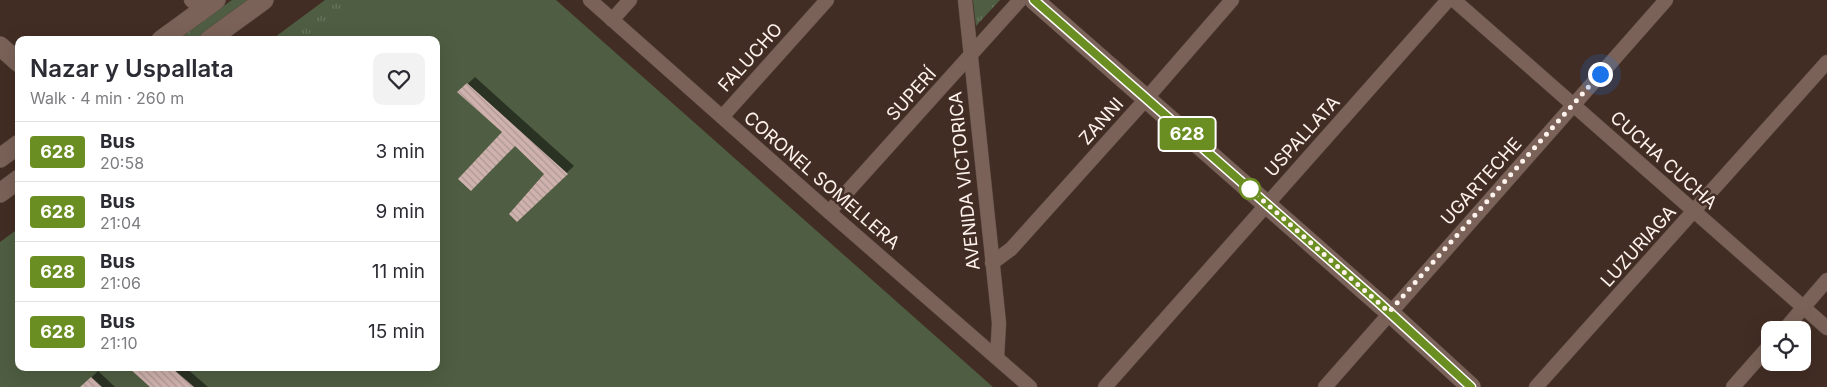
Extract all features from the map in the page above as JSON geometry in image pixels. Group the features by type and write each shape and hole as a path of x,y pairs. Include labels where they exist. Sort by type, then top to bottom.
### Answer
{"street":[{"path":"214,36 264,0"},
{"name":"CORONEL SOMELLERA","path":"590,0 1030,387"},
{"path":"612,20 630,0"},
{"name":"FALUCHO","path":"722,117 827,0"},
{"name":"AVENIDA VICTORICA","path":"965,0 999,323 997,358"},
{"name":"SUPERÍ","path":"829,212 1020,0"},
{"path":"1034,0 1266,203 1471,387"},
{"name":"ZANNI","path":"992,263 1011,250 1232,0"},
{"name":"USPALLATA","path":"1105,387 1266,203 1448,0"},
{"name":"CUCHA CUCHA","path":"1454,0 1827,328"},
{"name":"UGARTECHE","path":"1324,387 1666,0"},
{"path":"166,36 203,3"},
{"path":"0,46 15,59"},
{"name":"LUZURIAGA","path":"1536,387 1827,62"},
{"path":"0,158 15,147"},
{"path":"0,193 15,182"},
{"path":"1792,321 1827,280"},
{"path":"1733,387 1761,355"}],"green space":[{"path":"232,0 259,0 210,36 182,36"},
{"path":"325,0 556,0 993,387 0,387 0,242 15,231 15,371 440,371 440,36 276,36"},
{"path":"329,0 360,0 314,36 280,36"},
{"path":"973,0 1000,0 976,26"}],"building":[{"path":"467,83 568,174 517,222 509,214 544,174 515,146 471,191 458,179 502,132 457,92"},
{"path":"132,371 175,371 194,387 150,387"},
{"path":"91,377 102,387 80,387"}],"bus line":[{"name":"628","path":"1034,0 1376,300 1471,387"}],"route":[{"path":"1250,189 1389,312 1600,74"}]}
